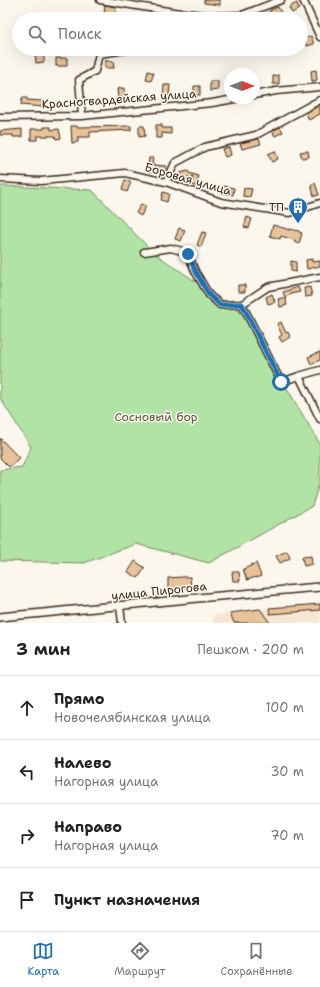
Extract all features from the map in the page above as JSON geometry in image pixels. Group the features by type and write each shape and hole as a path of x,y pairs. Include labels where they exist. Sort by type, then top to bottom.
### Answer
{"street":[{"path":"100,0 174,12"},
{"path":"250,12 281,0"},
{"path":"303,0 320,37"},
{"path":"82,116 79,80 95,71 99,56"},
{"path":"260,94 320,87"},
{"path":"166,182 175,163 205,148 256,135 320,100"},
{"name":"Красногвардейская улица","path":"0,117 82,116 224,101"},
{"name":"Боровая улица","path":"0,179 41,181 125,173 166,182 221,202 290,214 320,203"},
{"path":"144,252 171,248 188,254 209,295 220,305 242,304 268,287 320,277"},
{"path":"242,304 281,382 320,370"},
{"path":"299,376 320,419"},
{"name":"улица Пирогова","path":"0,617 320,587"},
{"path":"120,606 122,623"}],"shaded area":[{"path":"320,604 320,623 213,622 213,615 269,608"}],"green space":[{"name":"Сосновый бор","path":"0,186 92,190 154,253 243,314 320,444 320,481 312,506 209,563 136,544 84,563 0,561 0,470 22,467 31,447 0,398"}],"building":[{"path":"204,0 220,0 220,5 204,3"},
{"path":"297,3 299,9 292,12 289,7"},
{"path":"105,5 116,7 115,12 104,12"},
{"path":"278,7 280,12 269,12 271,11 270,10"},
{"path":"311,36 314,44 308,46 308,37"},
{"path":"35,56 44,56 44,62 36,63"},
{"path":"56,58 67,58 67,66 56,66"},
{"path":"105,61 113,61 114,68 105,68"},
{"path":"316,70 317,80 312,81 311,71"},
{"path":"148,71 154,73 151,81 146,80"},
{"path":"279,75 279,84 273,84 273,76"},
{"path":"210,81 218,81 218,90 210,91"},
{"path":"164,85 170,85 169,96 163,96"},
{"path":"194,86 200,86 200,95 194,95"},
{"path":"124,88 124,98 118,98 117,89"},
{"path":"22,98 27,98 27,100 43,101 43,107 21,105"},
{"path":"320,105 320,114 309,120 306,113"},
{"path":"156,125 162,125 162,128 171,128 171,134 162,133 162,138 156,138"},
{"path":"71,126 131,126 131,130 90,132 90,137 78,137 78,142 72,143"},
{"path":"139,126 144,126 145,136 139,137"},
{"path":"44,127 51,127 51,130 59,129 61,138 56,139 55,136 37,136 37,140 31,140 31,129 44,129"},
{"path":"280,127 283,132 275,136 272,131"},
{"path":"22,129 22,137 0,135 0,131"},
{"path":"259,139 261,144 242,149 240,143"},
{"path":"229,147 231,155 225,157 222,149"},
{"path":"275,151 278,159 272,162 268,154"},
{"path":"308,151 309,157 302,158 300,152"},
{"path":"149,158 153,158 152,165 166,166 166,171 147,171"},
{"path":"188,171 189,173 199,176 196,186 191,185 193,176 181,179 180,173"},
{"path":"125,180 131,182 127,192 122,190"},
{"path":"315,183 319,195 314,196 311,185"},
{"path":"223,186 234,188 233,195 221,193"},
{"path":"244,188 252,189 250,197 243,196"},
{"path":"163,192 169,194 167,202 161,200"},
{"path":"141,204 146,206 141,216 136,213"},
{"path":"247,217 252,219 249,228 244,227"},
{"path":"273,225 302,233 299,244 294,242 295,240 281,236 280,239 270,236"},
{"path":"179,228 185,230 181,241 175,239"},
{"path":"202,232 206,233 201,247 197,245"},
{"path":"312,259 312,262 320,261 320,266 307,269 306,260"},
{"path":"291,261 296,262 296,272 291,271"},
{"path":"238,285 245,285 245,292 238,292"},
{"path":"298,287 300,292 290,294 285,297 283,292"},
{"path":"310,287 312,296 305,297 304,288"},
{"path":"272,294 275,302 268,304 266,297"},
{"path":"285,297 287,305 280,307 278,299"},
{"path":"281,322 286,333 288,332 290,337 282,342 279,337 282,335 277,324"},
{"path":"320,352 320,360 311,364 308,357"},
{"path":"0,438 19,458 9,467 0,458"},
{"path":"287,551 290,558 280,563 276,556"},
{"path":"311,556 312,564 304,566 302,557"},
{"path":"135,561 145,568 138,578 128,572"},
{"path":"256,563 261,576 247,580 243,569"},
{"path":"232,572 239,572 240,581 233,581"},
{"path":"190,577 191,588 168,589 168,578"},
{"path":"320,604 320,610 270,614 269,608"},
{"path":"260,609 270,623 234,623 230,613"}],"place":[{"name":"ТП","path":"298,224"}],"route":[{"path":"188,254 209,295 220,305 242,304 281,382"}]}
